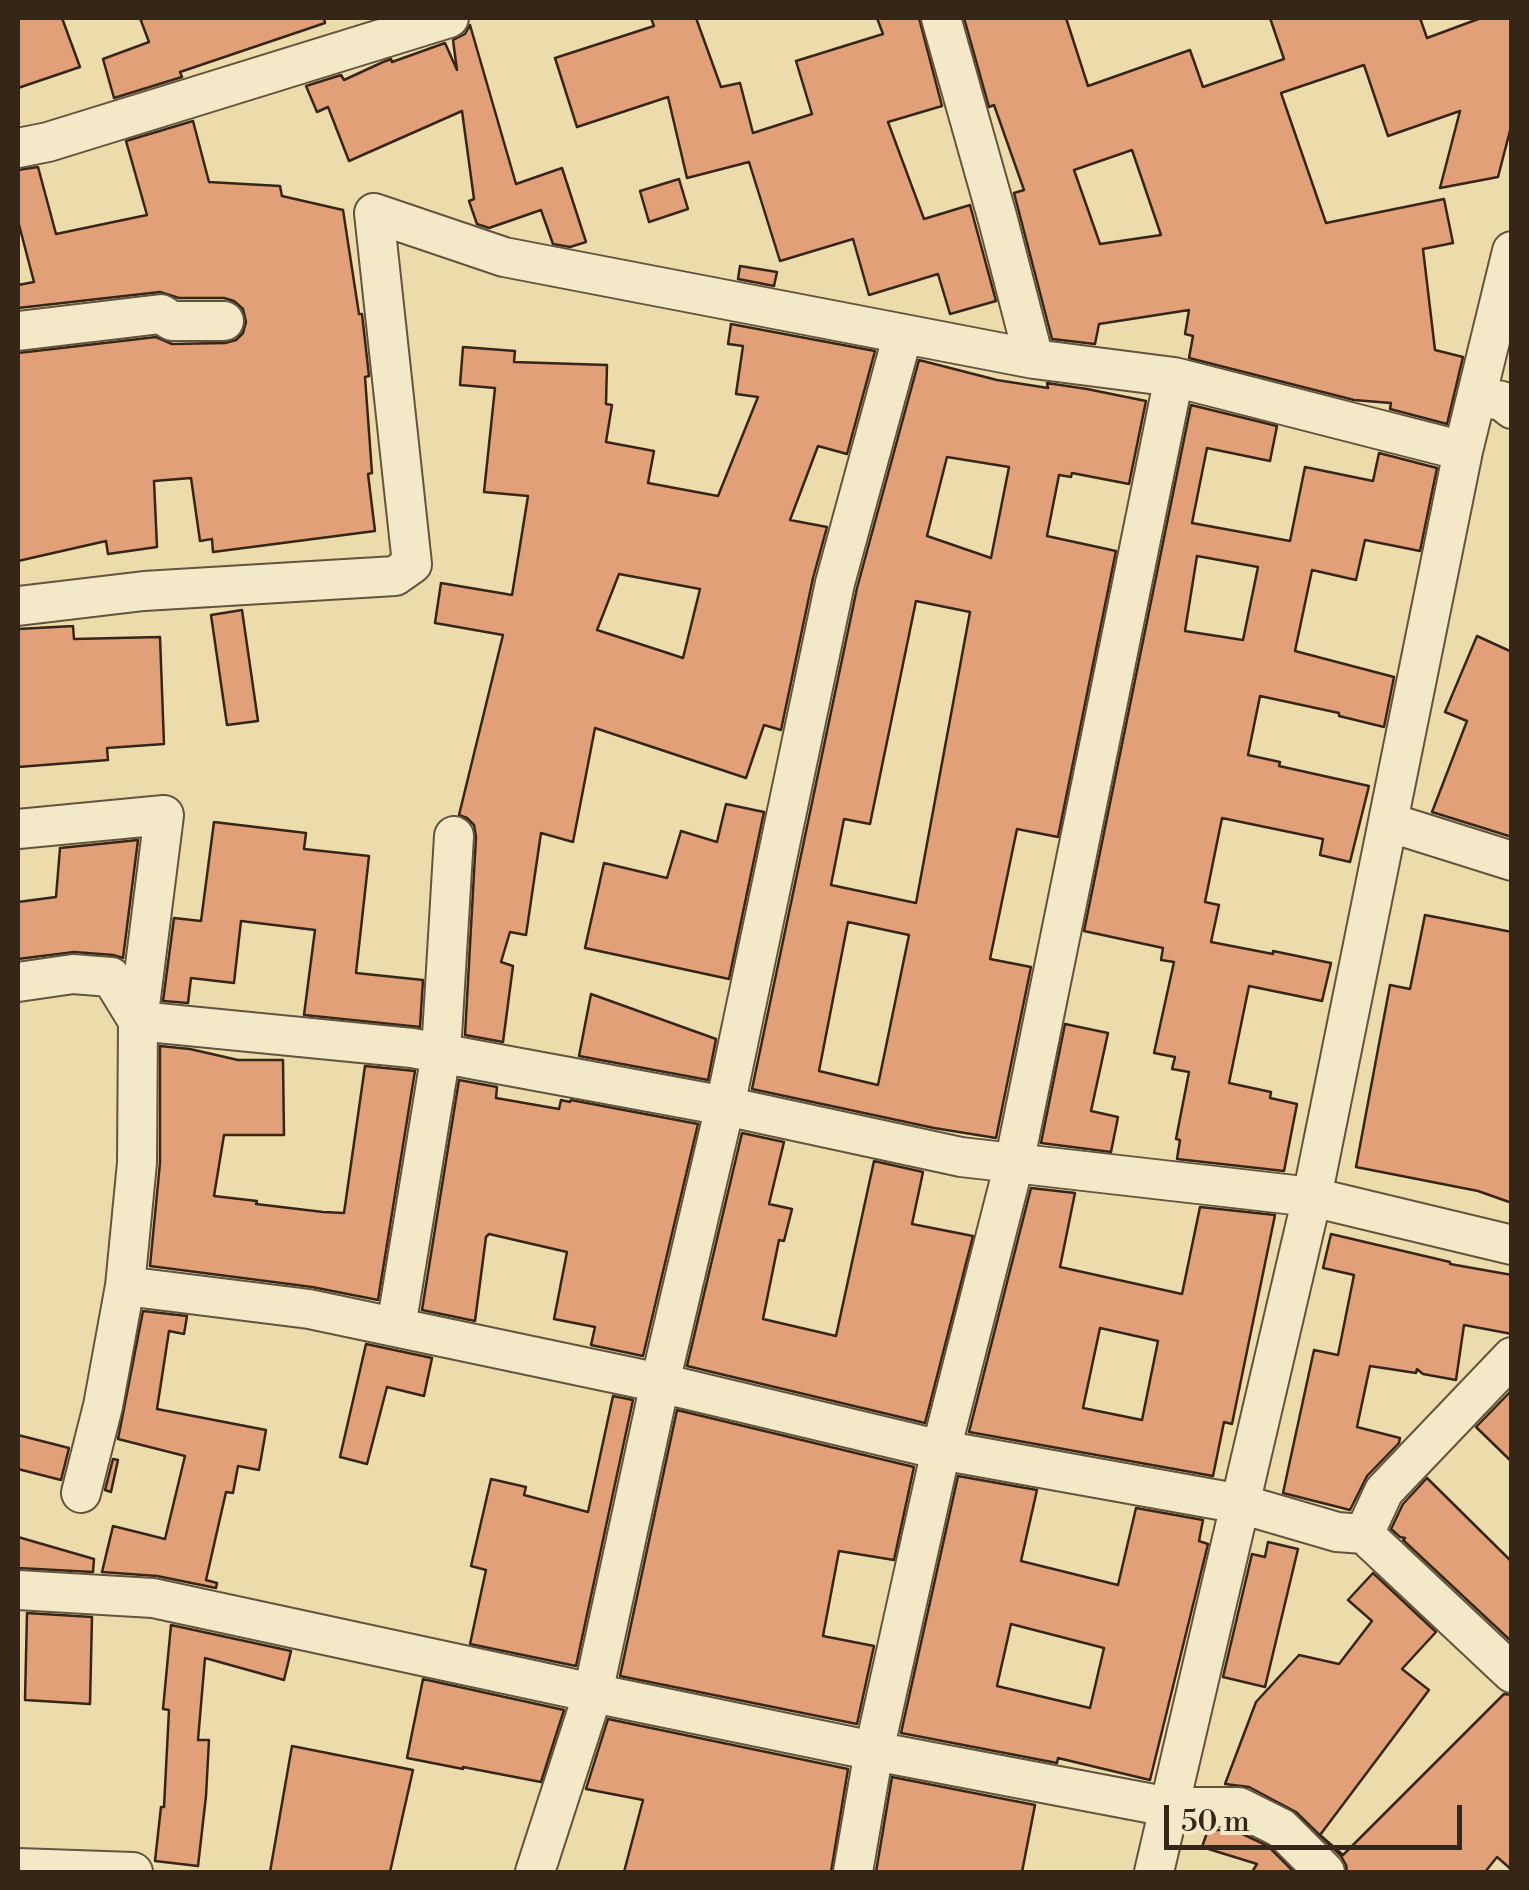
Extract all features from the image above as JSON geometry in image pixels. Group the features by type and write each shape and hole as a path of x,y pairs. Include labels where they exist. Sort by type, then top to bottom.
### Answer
{"street":[{"path":"18,148 449,18"},
{"path":"941,18 1034,359"},
{"path":"18,606 144,591 395,576 412,564 374,213 504,257 1034,359 1174,377 1463,451"},
{"path":"1154,1872 1312,1197 1463,451 1494,403 1512,251"},
{"path":"18,331 161,314 172,321 224,322"},
{"path":"536,1872 593,1693 725,1106 835,584 903,334"},
{"path":"853,1872 874,1750 940,1450 1014,1164 1174,377"},
{"path":"18,829 164,815 138,1021 137,1163 126,1286 103,1406 81,1493"},
{"path":"1388,822 1512,862"},
{"path":"396,1327 441,1053 454,836"},
{"path":"18,982 73,974 111,977 138,1021"},
{"path":"138,1021 441,1053 725,1106 961,1157 1312,1197 1512,1245"},
{"path":"126,1286 309,1309 660,1382 940,1450 1241,1504 1337,1532 1364,1534 1512,1673"},
{"path":"1364,1534 1384,1490 1512,1356"},
{"path":"18,1590 153,1598 593,1693 1169,1807 1238,1807 1281,1828 1326,1872"},
{"path":"18,1868 132,1872"}],"building":[{"path":"18,18 62,18 80,67 18,88"},
{"path":"140,18 324,18 325,23 114,98 103,59 149,42"},
{"path":"651,18 696,18 721,87 740,83 753,133 812,114 796,61 883,34 877,18 919,18 942,106 888,122 924,219 970,205 996,301 950,314 938,274 869,295 853,239 780,261 749,162 687,178 668,97 577,127 555,58 654,26"},
{"path":"964,18 1066,18 1088,86 1190,50 1203,87 1284,59 1270,18 1420,18 1427,38 1481,18 1512,18 1512,123 1498,177 1440,188 1460,111 1388,136 1364,65 1281,93 1326,223 1444,199 1453,243 1423,249 1435,350 1463,357 1447,424 1390,409 1391,403 1354,400 1189,358 1193,336 1185,334 1189,310 1099,324 1095,344 1052,339 1014,193 1024,190 994,105 989,107","holes":["1132,150 1161,235 1100,244 1074,170"]},
{"path":"470,25 516,184 562,168 586,242 570,247 553,244 541,210 489,228 477,224 469,201 474,199 462,111 349,161 328,107 317,112 306,86 341,75 344,80 391,59 392,62 445,43 457,70 453,40 465,34"},
{"path":"193,121 209,182 280,186 282,196 343,210 369,376 365,377 372,473 368,474 375,531 213,552 212,539 200,541 191,478 154,481 157,547 108,554 106,541 18,561 18,353 156,337 172,344 225,343 243,333 246,322 243,309 234,301 179,298 160,292 18,308 18,285 34,282 18,221 18,170 38,167 56,234 147,215 126,141"},
{"path":"679,179 688,209 649,222 640,191"},
{"path":"740,266 777,272 774,286 738,279"},
{"path":"731,324 875,351 847,454 818,446 790,520 827,527 781,730 764,725 746,778 595,728 573,842 541,833 526,935 510,932 501,962 513,966 503,1042 465,1035 476,837 474,825 459,815 503,635 435,623 441,583 512,595 528,496 484,492 495,388 460,385 463,347 515,351 514,362 607,365 606,404 612,405 606,442 654,451 648,483 718,496 758,397 736,394 743,346 728,344","holes":["619,574 700,589 683,658 597,630"]},
{"path":"919,360 997,380 1048,388 1047,383 1146,401 1129,484 1072,473 1071,477 1059,475 1047,536 1116,551 1058,837 1017,829 990,959 1031,967 996,1138 752,1089 857,588","holes":["947,457 1009,467 991,558 927,536","916,601 970,612 916,903 831,885 844,819 870,824","848,922 909,935 878,1085 819,1071"]},
{"path":"1191,405 1277,426 1270,461 1207,448 1192,523 1290,541 1305,467 1373,481 1379,453 1437,468 1420,551 1365,540 1356,580 1312,570 1295,651 1394,677 1384,727 1260,696 1248,755 1369,786 1350,862 1320,855 1323,839 1222,818 1205,902 1219,905 1211,942 1331,963 1322,1001 1249,986 1229,1083 1271,1092 1270,1098 1297,1104 1284,1171 1177,1159 1180,1140 1176,1139 1189,1072 1172,1069 1175,1057 1154,1053 1174,962 1161,960 1163,948 1084,931","holes":["1197,556 1258,567 1243,640 1185,631"]},
{"path":"242,610 258,721 227,725 211,615"},
{"path":"73,626 74,639 160,637 164,744 107,748 108,760 18,767 18,629"},
{"path":"1477,636 1512,652 1512,837 1432,812 1467,721 1445,712"},
{"path":"726,804 764,812 729,979 585,948 604,863 667,878 681,831 717,842"},
{"path":"214,822 306,833 304,849 369,856 356,973 423,980 420,1027 304,1015 315,930 241,921 234,983 191,978 188,1003 163,1001 174,918 201,921"},
{"path":"138,840 123,958 74,952 18,959 18,902 56,897 60,848"},
{"path":"1425,915 1512,932 1512,1203 1478,1191 1356,1167 1390,985 1410,989"},
{"path":"591,994 716,1039 708,1080 579,1056"},
{"path":"1065,1024 1108,1033 1091,1111 1118,1117 1111,1152 1041,1143"},
{"path":"160,1046 238,1060 283,1060 284,1135 224,1135 214,1196 323,1212 344,1213 365,1066 415,1071 378,1300 312,1287 150,1266 160,1163"},
{"path":"459,1080 497,1087 496,1098 559,1109 561,1100 571,1100 698,1124 643,1356 591,1345 595,1327 554,1319 567,1252 489,1234 475,1321 422,1310"},
{"path":"742,1133 784,1142 769,1204 792,1209 784,1241 779,1240 763,1319 836,1336 874,1161 923,1172 912,1224 973,1236 925,1423 687,1366"},
{"path":"1031,1188 1075,1193 1060,1267 1182,1294 1200,1207 1275,1215 1232,1424 1224,1422 1213,1476 969,1432","holes":["1100,1328 1158,1341 1142,1420 1083,1408"]},
{"path":"1331,1234 1512,1275 1512,1334 1464,1325 1456,1380 1423,1374 1417,1369 1416,1373 1370,1366 1357,1427 1400,1438 1367,1476 1350,1510 1283,1493 1314,1350 1338,1355 1354,1275 1323,1268"},
{"path":"143,1311 187,1316 184,1334 169,1331 157,1409 266,1430 259,1470 238,1466 233,1493 226,1492 206,1580 217,1583 216,1588 157,1576 102,1572 113,1526 165,1539 185,1456 118,1439"},
{"path":"366,1344 432,1358 424,1396 387,1387 367,1464 340,1457"},
{"path":"1512,1390 1512,1462 1476,1427"},
{"path":"613,1396 633,1400 576,1666 470,1644 486,1570 471,1566 491,1479 526,1487 524,1495 588,1512"},
{"path":"677,1410 914,1467 894,1560 839,1551 823,1636 874,1646 857,1724 620,1676"},
{"path":"18,1435 69,1448 61,1480 18,1469"},
{"path":"113,1459 118,1460 111,1492 105,1490"},
{"path":"958,1476 1037,1490 1021,1561 1118,1585 1136,1508 1203,1520 1199,1541 1208,1544 1150,1780 1058,1758 1057,1763 901,1733","holes":["1011,1624 1104,1648 1090,1708 997,1686"]},
{"path":"1427,1478 1512,1562 1512,1642 1391,1529 1403,1504"},
{"path":"18,1537 94,1559 93,1572 18,1568"},
{"path":"1268,1542 1298,1549 1265,1687 1223,1677 1252,1554 1265,1557"},
{"path":"1373,1573 1436,1632 1402,1669 1429,1690 1320,1835 1343,1855 1504,1694 1512,1695 1512,1870 1497,1857 1485,1872 1347,1872 1341,1856 1296,1812 1249,1787 1225,1784 1256,1702 1299,1655 1339,1664 1372,1621 1348,1600"},
{"path":"27,1613 92,1617 90,1704 25,1700"},
{"path":"171,1625 291,1651 284,1680 205,1658 198,1740 209,1740 198,1866 155,1861 164,1807 169,1710 163,1709"},
{"path":"423,1679 564,1710 541,1782 407,1758"},
{"path":"608,1719 848,1769 831,1872 624,1872 643,1800 586,1789"},
{"path":"292,1746 413,1770 390,1872 270,1872"},
{"path":"892,1777 1035,1805 1022,1872 876,1872"},
{"path":"1208,1830 1234,1830 1268,1846 1294,1872 1252,1872 1257,1864 1202,1847"}]}
